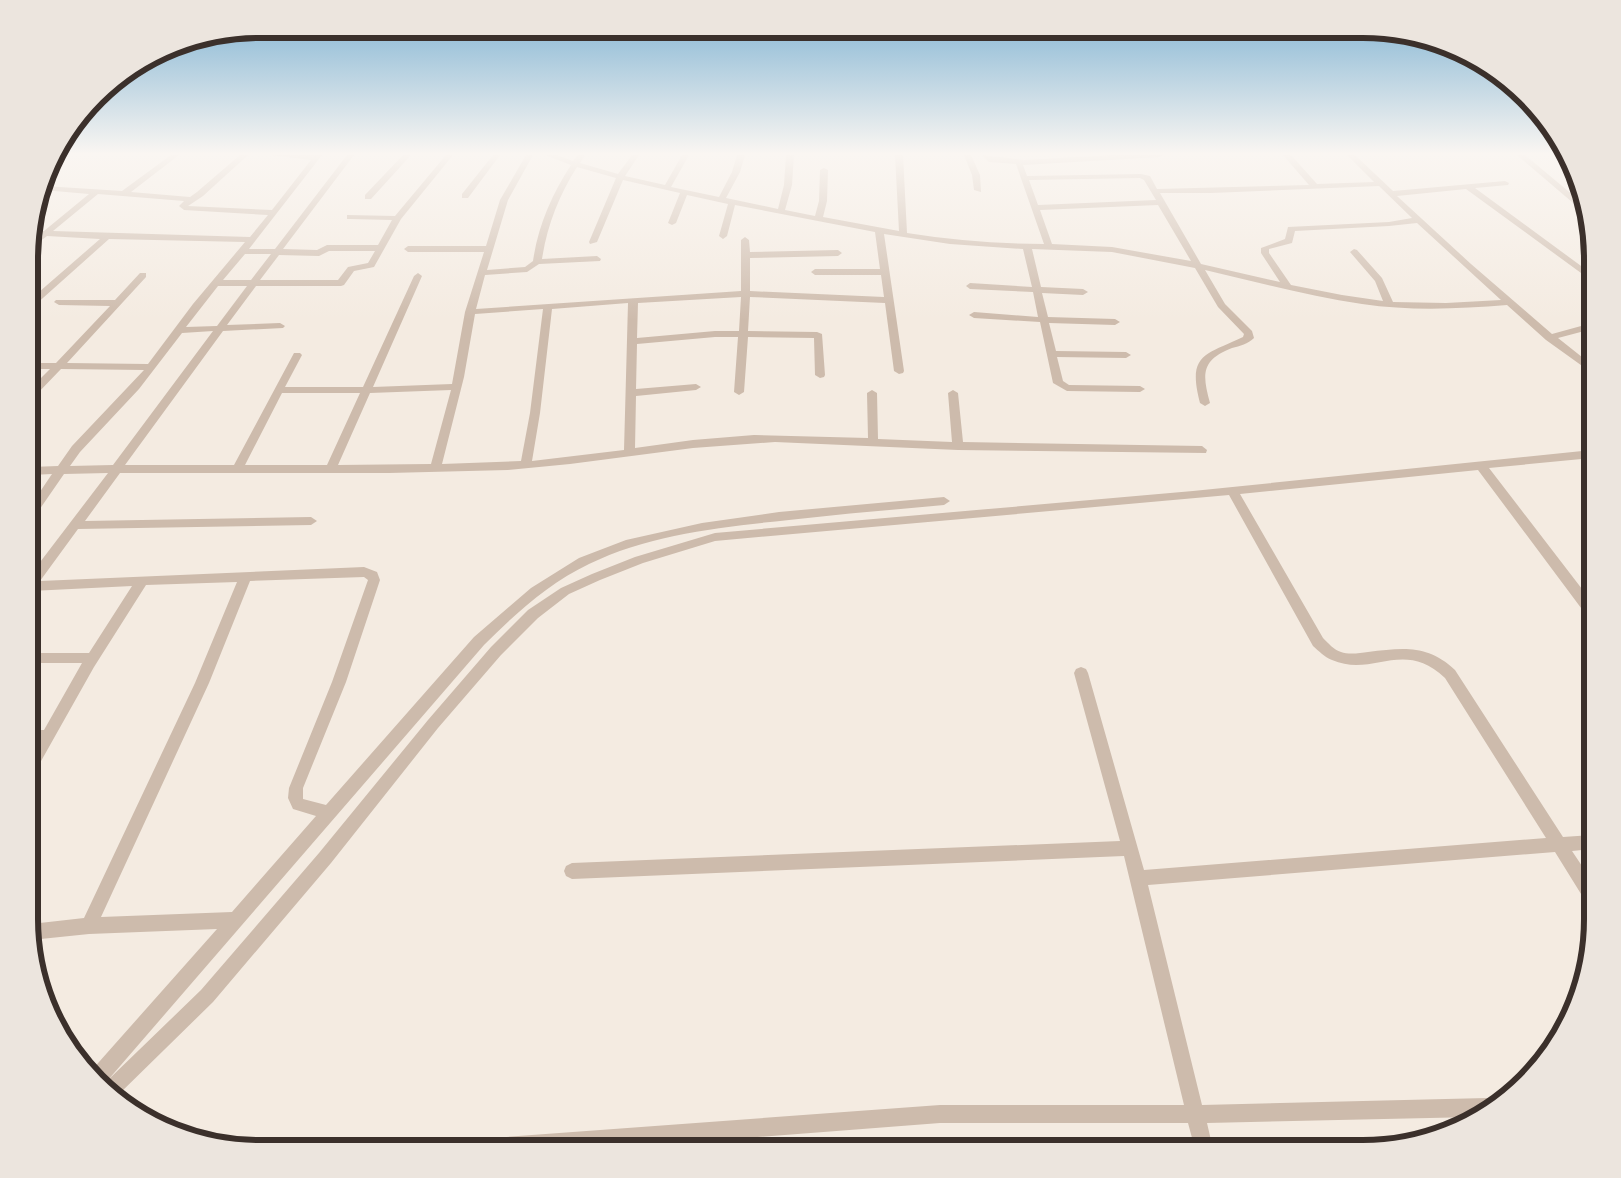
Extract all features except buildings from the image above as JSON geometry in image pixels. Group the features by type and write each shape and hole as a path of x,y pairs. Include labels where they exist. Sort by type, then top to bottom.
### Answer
{"street":[{"path":"38,239 74,210"},
{"path":"220,210 274,213"},
{"path":"38,503 76,449 120,405 215,283 276,210"},
{"path":"38,575 308,210"},
{"path":"215,283 340,284 351,269 369,266 403,210"},
{"path":"436,468 456,387 470,312 501,210"},
{"path":"537,262 538,251 552,210"},
{"path":"593,242 606,210"},
{"path":"672,223 677,210"},
{"path":"723,236 730,210"},
{"path":"771,210 879,231 976,245 1115,250 1196,264 1344,299 1438,307 1508,302"},
{"path":"818,219 821,210"},
{"path":"902,210 903,235"},
{"path":"1036,210 1049,247"},
{"path":"1166,210 1196,264 1226,312 1249,333 1249,338 1243,342 1215,351 1206,358 1200,368 1199,380 1205,403"},
{"path":"1408,210 1549,338 1584,364"},
{"path":"1500,210 1584,272"},
{"path":"350,217 397,218"},
{"path":"1287,286 1265,253 1264,248 1288,241 1291,229 1389,224 1418,220"},
{"path":"879,231 900,370"},
{"path":"39,233 107,237 253,240"},
{"path":"38,298 107,237"},
{"path":"739,392 746,294 746,240"},
{"path":"1027,247 1058,383 1062,386 1140,389"},
{"path":"243,251 319,254 329,248 381,248"},
{"path":"408,249 489,249"},
{"path":"1354,252 1379,280 1389,304"},
{"path":"746,255 838,253"},
{"path":"482,272 527,270 537,262 597,259"},
{"path":"815,272 884,272"},
{"path":"38,387 143,275"},
{"path":"331,469 418,276"},
{"path":"970,286 1083,292"},
{"path":"470,312 746,294 888,300"},
{"path":"629,451 633,300"},
{"path":"59,302 117,303"},
{"path":"526,465 536,413 548,307"},
{"path":"974,315 1044,320 1115,322"},
{"path":"179,330 280,326"},
{"path":"1549,338 1584,328"},
{"path":"633,341 715,334 817,334 820,375"},
{"path":"1050,354 1126,355"},
{"path":"237,469 297,355"},
{"path":"38,366 151,367"},
{"path":"631,393 696,386"},
{"path":"279,390 368,390 456,387"},
{"path":"872,393 873,443"},
{"path":"953,393 958,446"},
{"path":"38,471 436,468 526,465 578,460 629,451 701,442 756,438 958,446 1202,450"},
{"path":"114,1086 206,996 325,858 433,724 496,651 532,614 565,592 639,560 715,537 1232,491 1584,455"},
{"path":"1480,465 1584,602"},
{"path":"1232,491 1318,642 1328,651 1337,657 1350,659 1417,654 1429,656 1441,664 1450,674 1584,883"},
{"path":"100,1074 479,641 514,607 556,576 600,554 652,537 699,526 944,501"},
{"path":"74,525 311,522"},
{"path":"38,585 364,572 373,575 374,580 357,632 296,788 294,798 298,804 329,813"},
{"path":"90,926 202,683 245,578"},
{"path":"38,752 92,658 142,581"},
{"path":"38,658 92,658"},
{"path":"1081,673 1138,878 1202,1140"},
{"path":"38,736 47,736"},
{"path":"1138,878 1584,842"},
{"path":"572,871 1130,848"},
{"path":"38,931 90,926 234,920"},
{"path":"597,1140 940,1114 1195,1114 1479,1107"}]}
